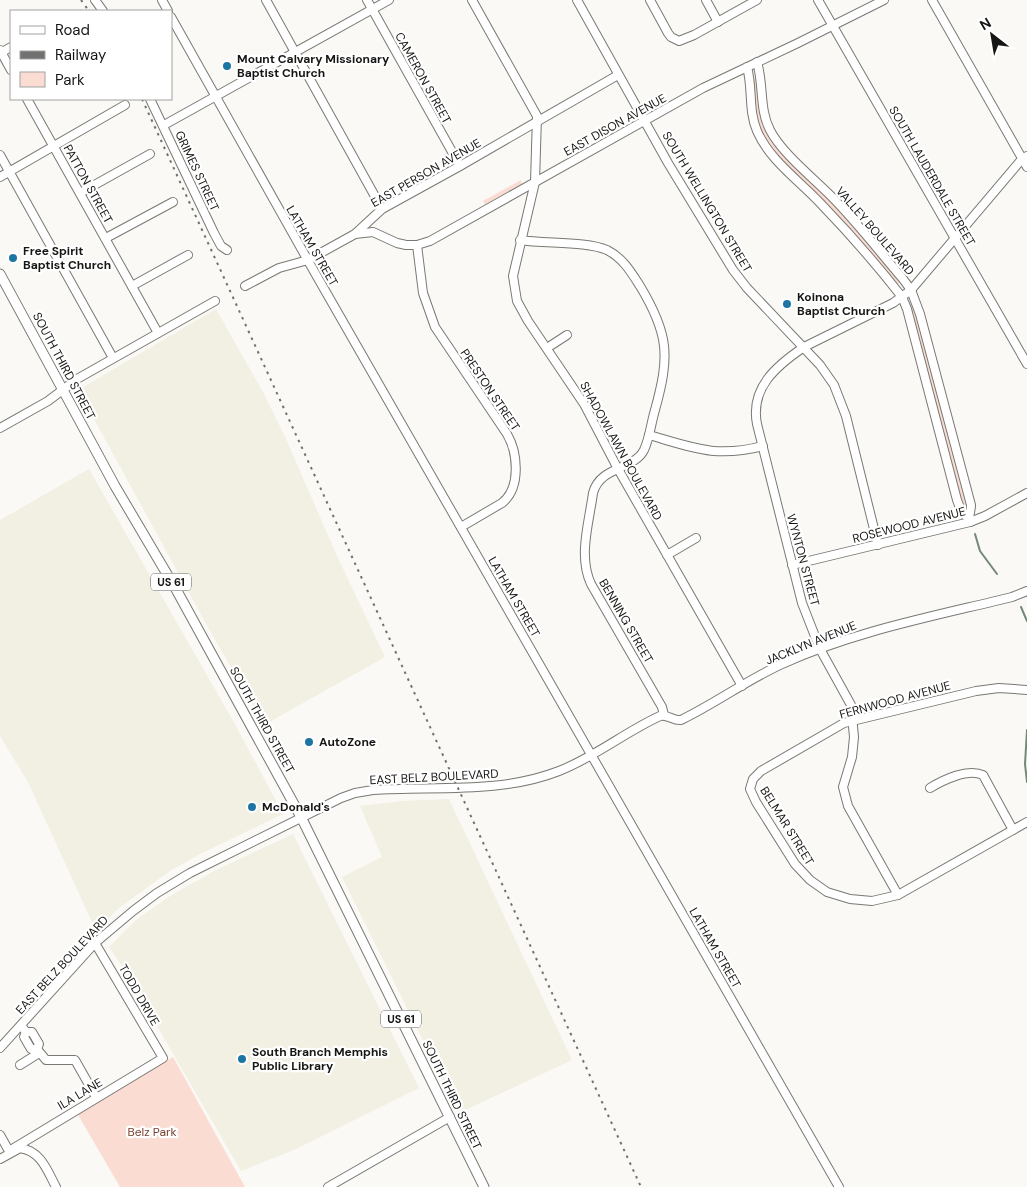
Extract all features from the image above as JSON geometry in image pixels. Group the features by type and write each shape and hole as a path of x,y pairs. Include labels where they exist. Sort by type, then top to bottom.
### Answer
{"main road":[{"name":"SOUTH THIRD STREET","path":"0,274 115,486 302,817 484,1187"}],"street":[{"path":"266,0 382,209"},
{"name":"CAMERON STREET","path":"367,0 460,166"},
{"path":"164,125 389,0"},
{"name":"SHADOWLAWN BOULEVARD","path":"472,0 537,116 535,182 514,270 515,292 523,313 584,404 618,469 742,686"},
{"name":"SOUTH WELLINGTON STREET","path":"577,0 644,121 733,270 747,288 827,373 840,399 878,544"},
{"path":"650,0 668,33 675,40 687,38 757,0"},
{"path":"706,0 718,22"},
{"name":"SOUTH LAUDERDALE STREET","path":"818,0 1027,364"},
{"name":"EAST DISON AVENUE","path":"355,234 373,232 398,243 417,244 430,241 703,88 884,0"},
{"path":"932,0 1025,157 1027,167"},
{"name":"LATHAM STREET","path":"172,19 591,755 840,1187"},
{"path":"1,51 10,68"},
{"name":"VALLEY BOULEVARD","path":"757,62 761,76 763,110 766,122 774,137 835,200 911,290 920,314 970,505 969,520"},
{"name":"VALLEY BOULEVARD","path":"747,67 750,79 750,104 753,120 765,146 828,211 902,297 907,308 957,500 962,513 969,520"},
{"name":"EAST PERSON AVENUE","path":"245,286 279,268 308,260 355,234 382,209 618,75"},
{"name":"PATTON STREET","path":"30,100 158,333"},
{"name":"GRIMES STREET","path":"151,100 214,233 221,246 227,250"},
{"path":"0,177 124,105"},
{"path":"80,193 150,154"},
{"path":"0,155 113,358"},
{"name":"WYNTON STREET","path":"898,895 844,797 844,779 852,757 854,737 851,705 820,649 801,601 762,446 756,419 756,406 758,395 769,378 794,354 804,347 902,297 911,290 1025,157"},
{"path":"106,238 173,202"},
{"name":"BENNING STREET","path":"520,240 595,246 611,252 629,268 657,317 662,330 665,350 663,382 649,435 640,455 598,482 594,490 584,552 585,566 594,589 662,706 664,715"},
{"name":"PRESTON STREET","path":"417,244 423,293 435,327 507,434 512,444 515,458 514,482 507,498 496,507 461,527"},
{"path":"132,286 188,255"},
{"path":"0,427 64,390 77,379 215,301"},
{"path":"547,348 567,335"},
{"path":"649,435 714,452 734,452 762,446"},
{"name":"ROSEWOOD AVENUE","path":"792,565 990,514 1027,493"},
{"path":"667,555 696,538"},
{"name":"JACKLYN AVENUE","path":"664,715 675,720 682,720 779,665 858,635 1012,597 1027,591"},
{"name":"FERNWOOD AVENUE","path":"753,779 761,771 844,723 976,691 999,688 1027,690"},
{"path":"591,755 664,715"},
{"name":"EAST BELZ BOULEVARD","path":"0,1048 23,1029 95,943 133,911 190,873 302,817 341,798 373,790 496,786 526,782 570,767 591,755"},
{"path":"930,788 950,778 977,772 982,775 1013,830"},
{"name":"BELMAR STREET","path":"753,779 750,789 756,802 795,864 810,880 827,892 850,899 872,901 898,895 1027,822"},
{"name":"TODD DRIVE","path":"95,943 163,1058"},
{"path":"20,1065 38,1051 39,1044 32,1032 23,1029"},
{"path":"38,1051 46,1060 75,1060 96,1097"},
{"name":"ILA LANE","path":"0,1135 9,1151 163,1058"},
{"path":"328,1187 450,1117"},
{"path":"0,1159 20,1148 33,1151 56,1187"}],"shaded area":[{"path":"216,309 264,394 286,439 337,556 385,657 264,725 78,390"},
{"path":"89,469 236,726 283,814 198,855 170,871 119,908 96,931 28,782 0,736 0,520"},
{"path":"449,799 572,1060 459,1113 342,877 382,857 360,806 402,801"},
{"path":"293,834 419,1088 296,1149 241,1171 124,969 109,947 136,920 170,896 214,871"}],"green space":[{"path":"755,78 758,79 763,121 899,278 899,284 896,284 768,146 756,119 753,81"},
{"path":"521,180 522,184 485,204 483,201"},
{"path":"913,306 915,307 968,505 965,509 961,507 910,309"},
{"name":"Belz Park","path":"173,1057 245,1187 120,1187 77,1113"}],"waterway":[{"path":"975,534 980,551 997,574"},
{"path":"1021,607 1027,621"},
{"path":"1027,730 1025,764 1027,782"}],"railway":[{"path":"81,0 88,10"},
{"path":"142,100 641,1187"}],"place":[{"name":"Mount Calvary Missionary Baptist Church","path":"227,66"},
{"name":"Free Spirit Baptist Church","path":"13,258"},
{"name":"Koinona Baptist Church","path":"787,304"},
{"name":"AutoZone","path":"309,742"},
{"name":"McDonald's","path":"252,807"},
{"name":"South Branch Memphis Public Library","path":"242,1059"}]}
